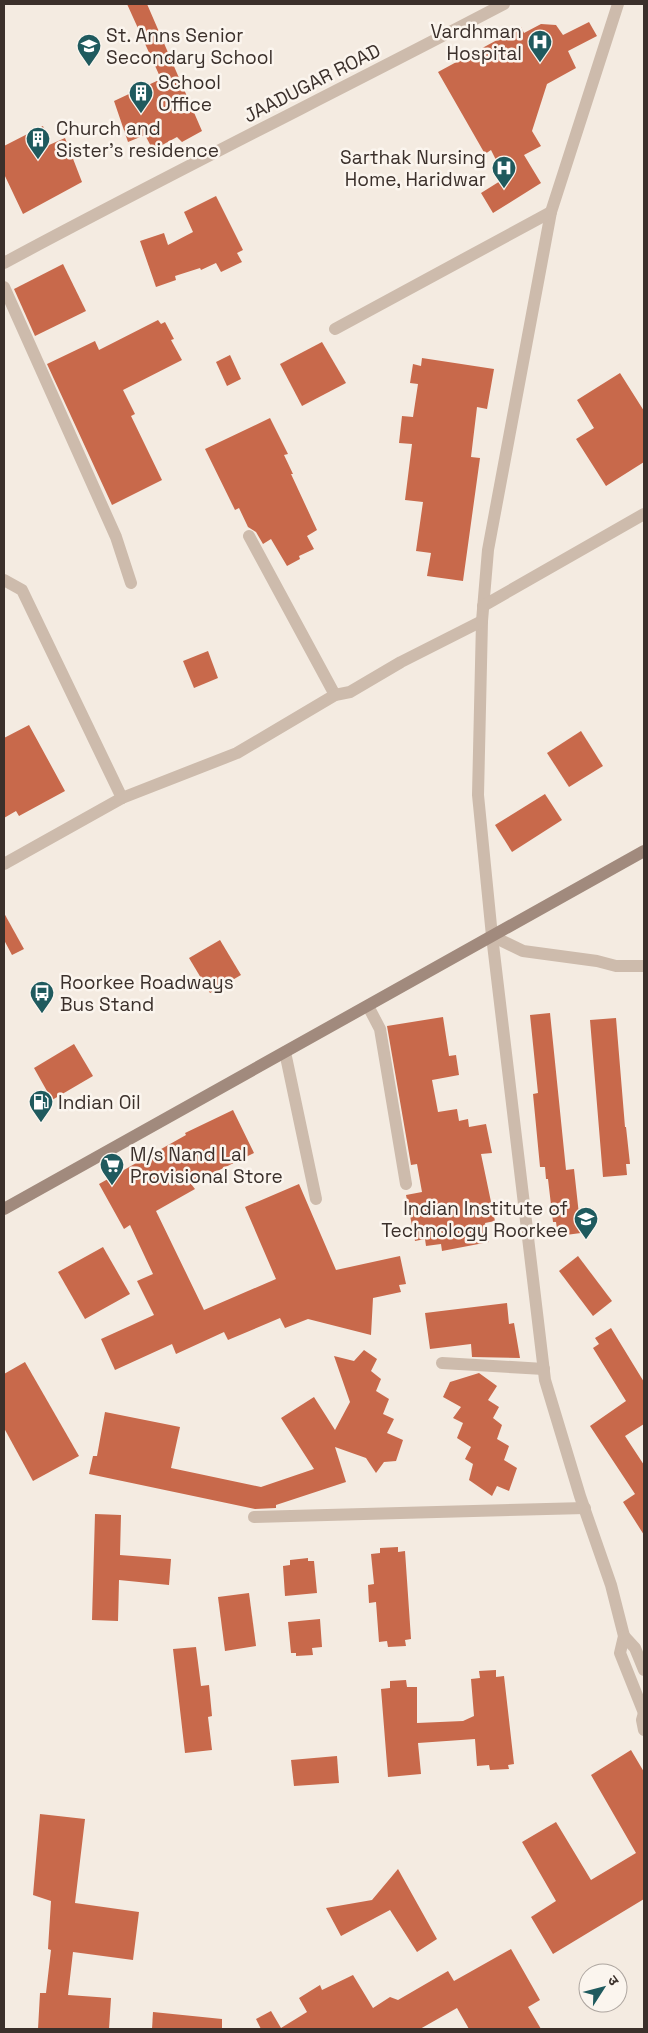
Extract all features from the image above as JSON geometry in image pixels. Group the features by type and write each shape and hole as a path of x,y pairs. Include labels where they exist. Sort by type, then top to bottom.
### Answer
{"main road":[{"path":"4,1209 644,851"}],"street":[{"name":"JAADUGAR ROAD","path":"4,264 110,206 241,141 504,4"},
{"path":"618,4 551,212 488,550 482,621 478,795 492,936 544,1369 580,1496 611,1585 624,1636 620,1653 644,1713 642,1720 644,1730"},
{"path":"335,329 551,212"},
{"path":"4,287 116,537 131,583"},
{"path":"483,606 644,514"},
{"path":"249,536 335,695"},
{"path":"4,580 22,590 122,798"},
{"path":"4,864 122,798 237,753 335,695 350,692 482,621"},
{"path":"492,936 524,951 578,960 597,961 616,966 644,966"},
{"path":"368,1006 380,1029 406,1184"},
{"path":"285,1052 316,1199"},
{"path":"442,1364 544,1369"},
{"path":"254,1518 585,1508"},
{"path":"624,1636 636,1648 644,1670"}],"building":[{"path":"127,4 147,4 202,131 182,142 177,137 153,150 145,135 128,142 114,101 161,79"},
{"path":"589,22 597,36 568,51 576,68 547,84 532,131 541,146 524,155 541,183 493,213 481,193 505,178 491,150 485,154 438,72 521,27 524,33 541,24 556,25 563,35"},
{"name":"Church and Sister's residence","path":"43,126 49,145 65,138 82,182 23,214 4,174 4,146"},
{"path":"216,196 243,250 237,253 242,262 221,272 216,263 201,270 200,268 175,276 176,280 156,287 140,241 164,233 168,245 193,232 184,212"},
{"path":"63,264 86,311 35,336 14,289"},
{"path":"158,320 161,324 165,322 174,339 171,340 182,360 123,390 135,414 131,416 162,480 112,505 47,364 95,341 99,350"},
{"path":"322,342 346,383 302,406 280,364"},
{"path":"230,355 241,379 227,386 216,362"},
{"path":"422,358 494,369 487,409 477,407 471,457 480,458 463,581 427,576 431,553 416,551 423,502 405,500 412,444 399,443 402,416 413,417 418,384 410,383 413,364 421,366"},
{"path":"620,373 644,411 644,462 606,486 576,439 594,428 577,400"},
{"path":"270,418 288,454 284,455 293,474 291,474 317,530 307,536 314,549 299,556 300,559 287,566 271,539 263,544 256,532 248,527 239,508 235,510 205,449"},
{"path":"208,651 218,678 194,688 183,661"},
{"path":"29,725 65,791 19,816 16,811 4,818 4,738"},
{"path":"581,731 603,766 569,787 547,753"},
{"path":"545,794 562,820 512,852 495,825"},
{"path":"4,913 24,949 12,955 4,940"},
{"path":"220,940 241,975 210,993 189,958"},
{"path":"550,1013 566,1170 574,1169 581,1233 558,1236 556,1222 553,1222 545,1167 540,1167 533,1094 538,1093 530,1015"},
{"path":"443,1017 449,1056 456,1055 459,1075 432,1080 438,1112 457,1109 459,1121 468,1119 469,1127 486,1124 492,1153 481,1154 495,1221 485,1223 489,1242 442,1251 441,1244 426,1246 425,1239 415,1241 406,1195 422,1192 417,1164 411,1165 387,1026"},
{"path":"616,1018 630,1164 626,1164 627,1175 603,1177 590,1020"},
{"path":"74,1044 93,1076 52,1100 34,1068"},
{"path":"233,1110 254,1153 191,1184 195,1189 156,1211 204,1310 276,1279 245,1207 299,1184 336,1270 400,1256 406,1284 399,1285 401,1292 373,1298 371,1335 308,1319 285,1328 280,1318 228,1340 224,1332 176,1354 172,1344 115,1370 101,1339 154,1315 137,1281 153,1274 130,1225 124,1229 99,1184 186,1135 185,1133"},
{"path":"103,1247 130,1294 85,1319 58,1272"},
{"path":"578,1256 612,1301 593,1316 559,1271"},
{"path":"507,1303 509,1324 514,1323 520,1358 472,1357 471,1344 430,1349 425,1313"},
{"path":"611,1328 644,1382 644,1424 625,1436 644,1465 644,1535 623,1502 635,1494 590,1426 626,1401 593,1348 599,1344 595,1338"},
{"path":"364,1350 377,1359 371,1371 381,1379 376,1391 389,1399 383,1414 394,1419 387,1433 403,1440 396,1461 384,1462 376,1473 366,1458 335,1447 346,1482 276,1505 276,1508 255,1509 89,1474 93,1456 97,1456 105,1412 180,1427 171,1468 261,1487 314,1469 281,1418 314,1397 335,1430 350,1402 334,1356 354,1361"},
{"path":"25,1362 79,1456 33,1481 4,1428 4,1374"},
{"path":"479,1373 497,1386 488,1400 499,1407 493,1418 502,1425 497,1439 509,1446 504,1460 517,1468 509,1491 497,1486 492,1496 469,1480 473,1464 465,1459 471,1447 457,1438 463,1423 453,1418 461,1407 443,1397 450,1382"},
{"path":"95,1514 121,1515 120,1555 171,1559 169,1585 119,1580 118,1621 92,1620"},
{"path":"398,1547 398,1552 405,1551 411,1639 405,1640 406,1646 388,1647 387,1641 379,1642 376,1602 369,1603 368,1585 374,1584 371,1554 380,1553 380,1548"},
{"path":"308,1558 308,1561 314,1561 317,1593 285,1596 283,1566 290,1565 290,1560"},
{"path":"249,1593 256,1646 225,1651 218,1597"},
{"path":"320,1619 322,1647 312,1648 313,1655 296,1656 296,1653 291,1653 288,1622"},
{"path":"196,1647 201,1686 209,1685 212,1716 208,1717 212,1750 185,1753 173,1649"},
{"path":"496,1670 496,1677 504,1676 514,1764 508,1765 509,1769 490,1770 489,1765 477,1766 475,1739 418,1743 421,1774 388,1777 381,1689 390,1688 390,1681 406,1680 407,1687 417,1687 417,1723 463,1721 474,1716 471,1679 480,1678 479,1671"},
{"path":"631,1750 644,1772 644,1899 553,1954 531,1917 556,1901 522,1842 556,1822 591,1880 636,1853 591,1775"},
{"path":"337,1756 339,1783 294,1786 291,1760"},
{"path":"40,1814 85,1819 75,1903 139,1912 133,1960 73,1952 68,1995 111,1998 109,2029 38,2029 40,1993 46,1993 51,1950 48,1949 51,1901 33,1895"},
{"path":"398,1869 437,1939 417,1952 390,1910 341,1936 326,1908 372,1900"},
{"path":"511,1949 540,2000 528,2007 541,2029 469,2029 457,2008 420,2029 261,2029 256,2019 271,2011 281,2028 307,2012 299,1998 320,1985 322,1990 353,1975 373,2008 390,1997 398,2000 448,1971 454,1981"},
{"path":"153,2012 222,2019 222,2029 152,2029"}],"place":[{"name":"Vardhman Hospital","path":"540,63"},
{"name":"St. Anns Senior Secondary School","path":"89,67"},
{"name":"School Office","path":"141,114"},
{"name":"Church and Sister's residence","path":"38,160"},
{"name":"Sarthak Nursing Home, Haridwar","path":"504,189"},
{"name":"Roorkee Roadways Bus Stand","path":"42,1014"},
{"name":"Indian Oil","path":"41,1123"},
{"name":"M/s Nand Lal Provisional Store","path":"112,1186"},
{"name":"Indian Institute of Technology Roorkee","path":"586,1240"}]}
